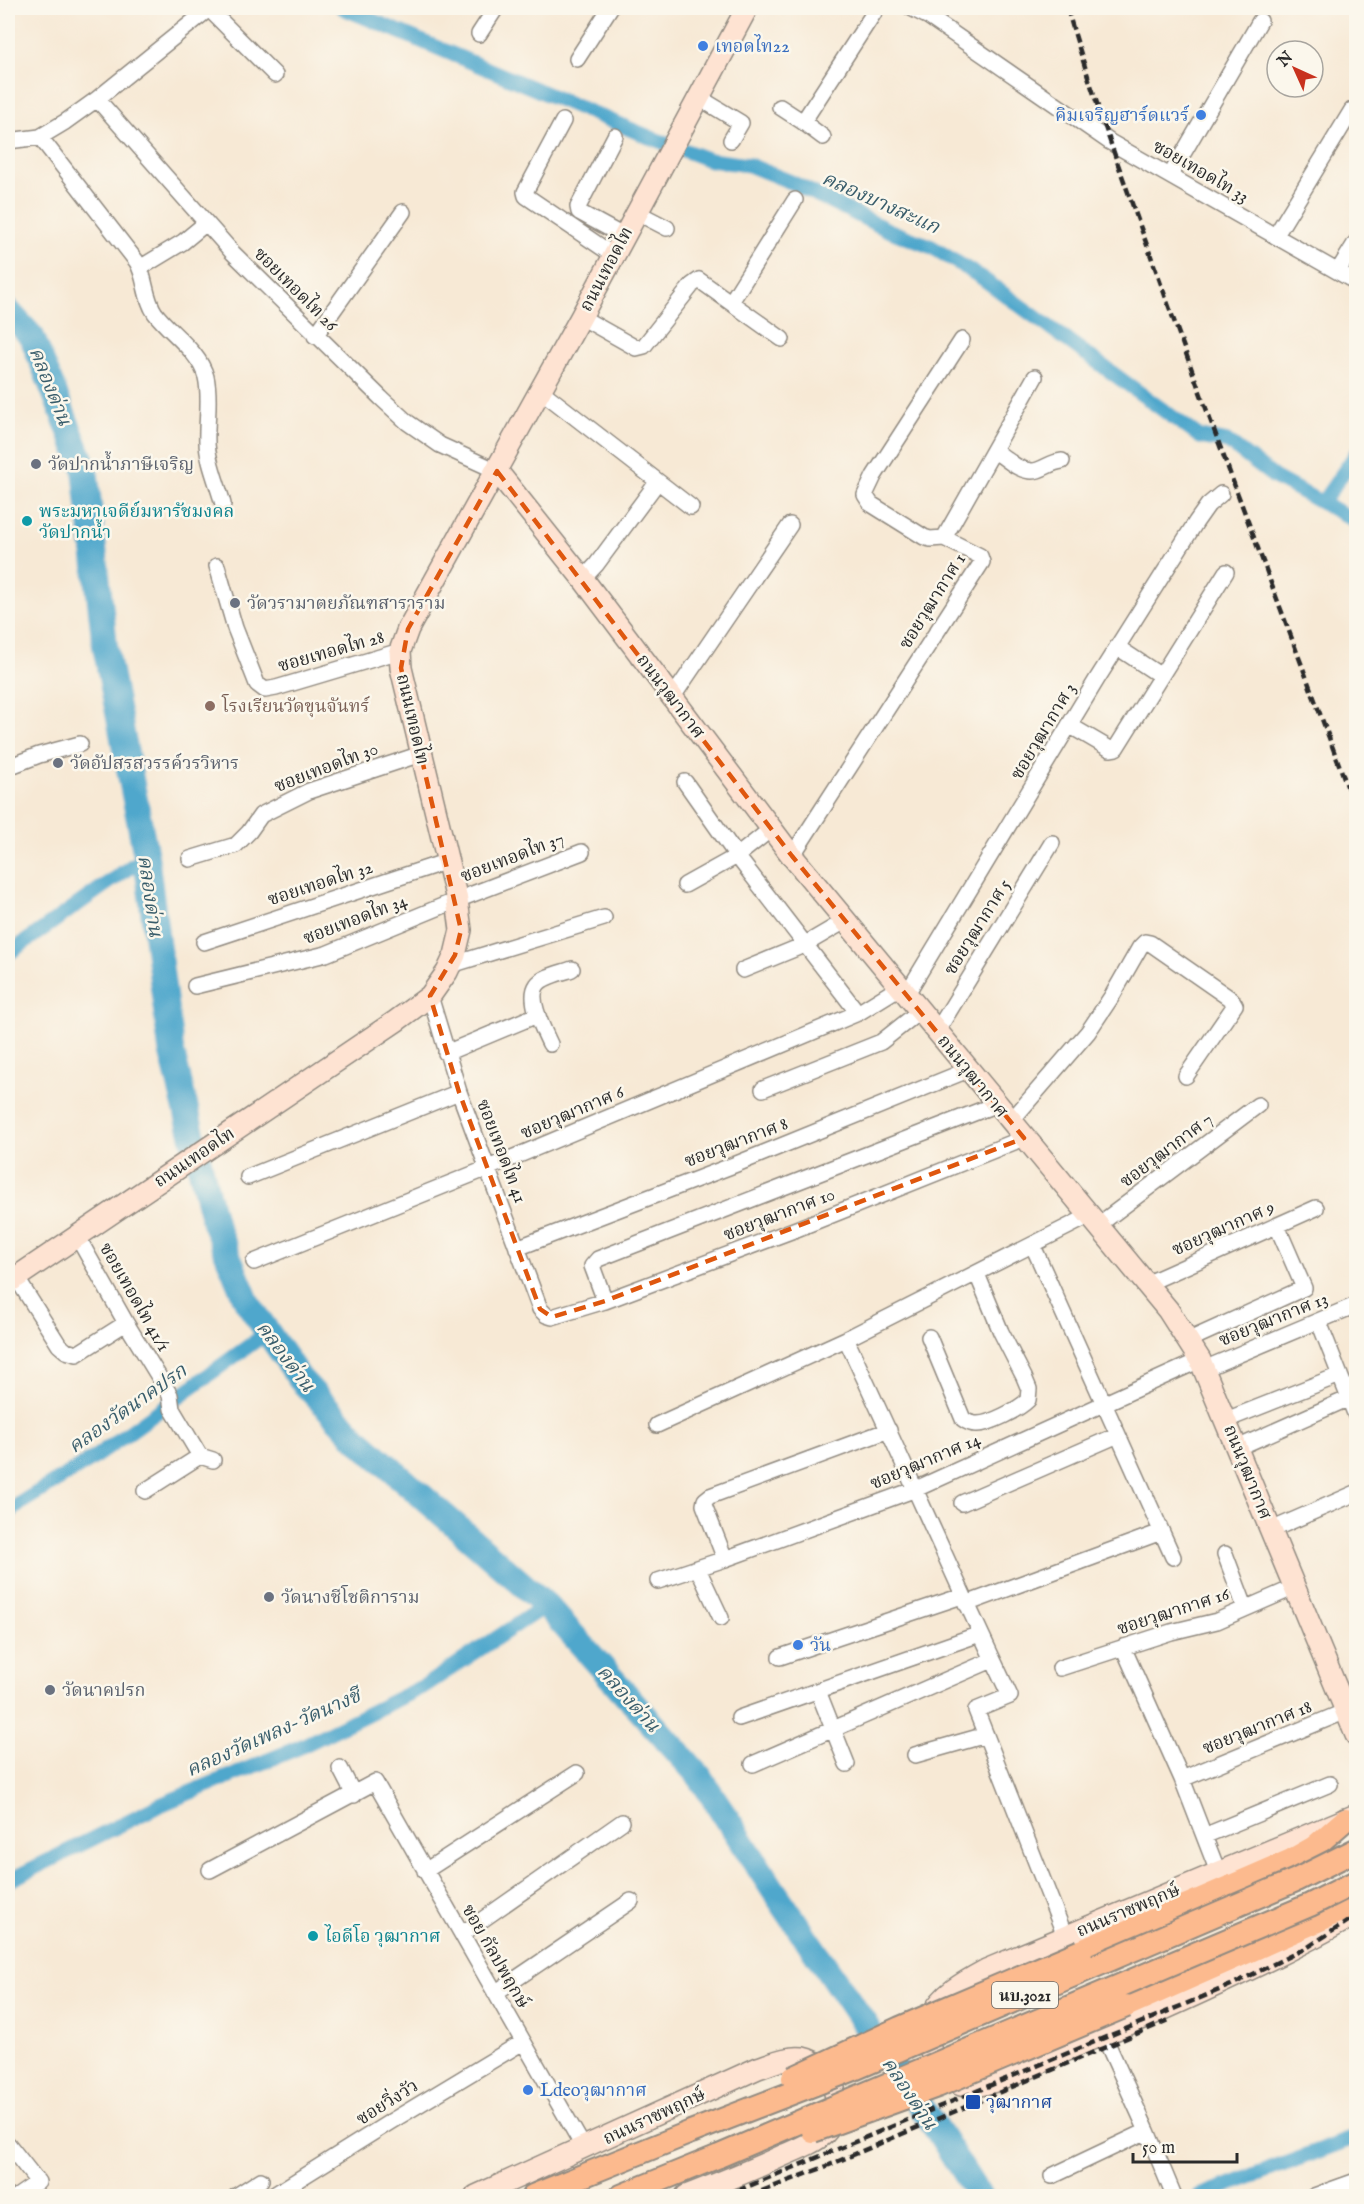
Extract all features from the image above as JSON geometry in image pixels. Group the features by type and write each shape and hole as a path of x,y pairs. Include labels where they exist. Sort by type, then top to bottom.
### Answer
{"main road":[{"name":"ถนนเทอดไท","path":"12,1280 345,1057 430,996 451,965 461,930 457,900 400,668 400,651 408,629 581,317 747,8"},
{"name":"ถนนวุฒากาศ","path":"496,471 583,579 792,856 1168,1310 1189,1340 1202,1364 1295,1587 1352,1709 1356,1735"},
{"path":"691,2132 777,2086 1073,1944 1291,1860 1314,1847 1353,1812"},
{"name":"ถนนราชพฤกษ์","path":"1353,1812 1218,1872 1073,1944 986,1970 955,1988 940,2003 930,2019 928,2038 942,2072 954,2081 972,2086 998,2080 1157,2012 1356,1914"},
{"name":"ถนนราชพฤกษ์","path":"533,2196 854,2069 1296,1880 1356,1850"},
{"name":"นบ.3021","path":"621,2196 1310,1905 1356,1882"},
{"path":"719,2156 812,2131 899,2100 1126,2006 1356,1904"},
{"name":"ถนนราชพฤกษ์","path":"476,2196 758,2067 786,2058 804,2058 823,2070 831,2080 837,2103 835,2114 826,2132 789,2153 686,2196"}],"street":[{"path":"8,141 40,137 97,99 210,8 274,75"},
{"path":"478,34 496,8"},
{"path":"577,59 610,8"},
{"path":"803,122 878,8"},
{"name":"ซอยเทอดไท 33","path":"911,8 932,12 1110,142 1356,282"},
{"path":"1170,176 1260,21"},
{"path":"698,98 741,123 731,140"},
{"name":"ซอยเทอดไท 26","path":"97,99 233,253 315,336 407,422 440,445 496,471"},
{"path":"780,107 823,137"},
{"path":"1276,236 1352,110"},
{"path":"563,121 525,192 526,195 613,255"},
{"path":"615,136 578,207 579,212 623,236"},
{"path":"40,137 141,268 148,300 155,312 190,350 200,365 206,378 208,399 207,444 223,504"},
{"path":"732,302 795,200"},
{"path":"315,336 403,212"},
{"path":"636,212 667,228"},
{"path":"141,268 183,242 206,223"},
{"path":"1338,271 1356,242"},
{"path":"581,317 636,348 644,346 697,280 732,302 782,339"},
{"path":"944,538 924,537 871,504 865,495 874,476 962,340"},
{"name":"ซอยวุฒากาศ 1","path":"792,856 982,562 980,556 944,538 1035,377"},
{"path":"540,390 691,507"},
{"path":"994,450 1020,469 1030,471 1062,461"},
{"path":"583,579 653,488"},
{"name":"ซอยวุฒากาศ 3","path":"909,998 1117,647 1196,522 1208,505 1221,494"},
{"path":"672,698 790,525"},
{"name":"ซอยเทอดไท 28","path":"218,566 235,628 251,673 259,688 265,690 276,688 400,651"},
{"path":"1069,725 1113,749 1226,572"},
{"path":"1117,647 1161,676"},
{"path":"8,767 39,755 80,744"},
{"name":"ซอยเทอดไท 30","path":"190,859 236,845 261,815 309,791 421,754"},
{"path":"685,782 737,856 858,1013"},
{"path":"685,885 737,856 771,829"},
{"name":"ซอยวุฒากาศ 5","path":"937,1031 1052,843"},
{"name":"ซอยเทอดไท 37","path":"457,900 582,852"},
{"name":"ซอยเทอดไท 32","path":"204,942 448,861"},
{"name":"ซอยเทอดไท 34","path":"195,986 326,954 457,900"},
{"path":"451,965 604,918"},
{"path":"743,970 804,945 845,921"},
{"path":"1011,1121 1088,1032 1145,942 1150,943 1232,1000 1235,1005 1186,1076"},
{"path":"550,1044 537,1015 534,991 537,984 572,969"},
{"name":"ซอยเทอดไท 41","path":"430,996 459,1092 540,1309 546,1316"},
{"path":"763,1089 881,1042 909,998"},
{"name":"ซอยวุฒากาศ 6","path":"254,1262 488,1168 858,1013 909,998"},
{"path":"446,1053 537,1015"},
{"name":"ซอยวุฒากาศ 8","path":"518,1248 739,1163 968,1070"},
{"path":"248,1177 459,1092"},
{"path":"605,1301 592,1266 598,1259 997,1104"},
{"name":"ซอยวุฒากาศ 7","path":"657,1425 846,1339 1033,1246 1093,1221 1257,1105"},
{"name":"ซอยวุฒากาศ 10","path":"546,1316 552,1317 605,1301 800,1228 1024,1138"},
{"name":"ซอยวุฒากาศ 9","path":"1146,1284 1316,1208"},
{"path":"1189,1340 1304,1288 1277,1226"},
{"name":"ซอยเทอดไท 41/1","path":"77,1236 171,1402 206,1458 145,1491"},
{"path":"1033,1246 1173,1557"},
{"path":"929,1337 959,1411 967,1422 986,1423 1022,1406 1028,1400 1029,1389 1001,1332 977,1274"},
{"path":"12,1280 59,1345 66,1351 77,1354 126,1323"},
{"name":"ซอยวุฒากาศ 13","path":"1202,1364 1319,1322 1356,1305"},
{"path":"1319,1322 1340,1375 1353,1397 1356,1416"},
{"path":"846,1339 1010,1696 976,1710 1073,1944"},
{"name":"ซอยวุฒากาศ 14","path":"658,1581 698,1569 916,1489 1103,1403 1202,1364"},
{"path":"1226,1420 1340,1375"},
{"path":"1238,1448 1353,1397"},
{"path":"725,1559 704,1505 705,1500 710,1496 889,1430"},
{"path":"962,1503 1118,1435"},
{"path":"1271,1530 1356,1493"},
{"path":"780,1657 964,1600 1161,1532"},
{"path":"1225,1554 1245,1607"},
{"path":"698,1569 721,1617"},
{"name":"ซอยวุฒากาศ 16","path":"1060,1668 1171,1632 1217,1621 1295,1587"},
{"path":"739,1718 980,1634"},
{"path":"1123,1647 1182,1779 1218,1872"},
{"path":"753,1764 992,1660"},
{"path":"818,1691 847,1764"},
{"name":"ซอยวุฒากาศ 18","path":"1182,1779 1352,1709"},
{"path":"915,1755 986,1735"},
{"path":"210,1870 354,1795 340,1768"},
{"path":"425,1870 577,1773"},
{"name":"ซอย กัลปพฤกษ์","path":"354,1795 375,1782 584,2148"},
{"path":"1204,1836 1330,1784"},
{"path":"462,1934 622,1822"},
{"path":"495,1993 631,1901"},
{"path":"1103,2034 1174,2196"},
{"name":"ซอยวิ่งวัว","path":"272,2196 523,2042"},
{"path":"1052,2176 1147,2131"},
{"path":"8,2144 38,2182 18,2196"},
{"path":"236,2196 261,2180"},
{"path":"1314,2196 1356,2181"}],"highlighted area":[{"path":"497,471 792,856 1024,1138 605,1301 552,1317 540,1309 459,1092 430,996 455,955 461,930 401,668 408,629"}],"waterway":[{"name":"คลองบางสะแก","path":"343,8 649,137 710,160 749,165 791,182 888,230 932,247 982,278 1200,437 1228,442 1274,477 1356,521"},
{"name":"คลองด่าน","path":"8,311 32,337 85,469 105,646 146,856 171,1049 214,1222 247,1302 300,1379 358,1440 546,1605 700,1777 979,2196"},
{"path":"1322,503 1356,454"},
{"path":"8,954 146,856"},
{"name":"คลองวัดนาคปรก","path":"8,1514 22,1502 92,1459 268,1332"},
{"name":"คลองวัดเพลง-วัดนางชี","path":"8,1881 160,1805 300,1747 426,1685 546,1605"},
{"path":"1200,2196 1356,2137"}],"railway":[{"path":"1067,8 1102,119 1168,304 1356,810"},
{"path":"725,2196 1231,1985 1308,1947 1356,1916"},
{"path":"749,2196 827,2166 1169,2020"}],"place":[{"name":"เทอดไท22","path":"703,46"},
{"name":"คิมเจริญฮาร์ดแวร์","path":"1201,115"},
{"name":"วัดปากน้ำภาษีเจริญ","path":"36,464"},
{"name":"พระมหาเจดีย์มหารัชมงคล วัดปากน้ำ","path":"27,521"},
{"name":"วัดวรามาตยภัณฑสาราราม","path":"235,603"},
{"name":"โรงเรียนวัดขุนจันทร์","path":"210,706"},
{"name":"วัดอัปสรสวรรค์วรวิหาร","path":"58,763"},
{"name":"วัดนางชีโชติการาม","path":"269,1597"},
{"name":"วัน","path":"798,1645"},
{"name":"วัดนาคปรก","path":"50,1690"},
{"name":"ไอดีโอ วุฒากาศ","path":"313,1936"},
{"name":"Ldeoวุฒากาศ","path":"528,2090"},
{"name":"วุฒากาศ","path":"973,2102"}]}
